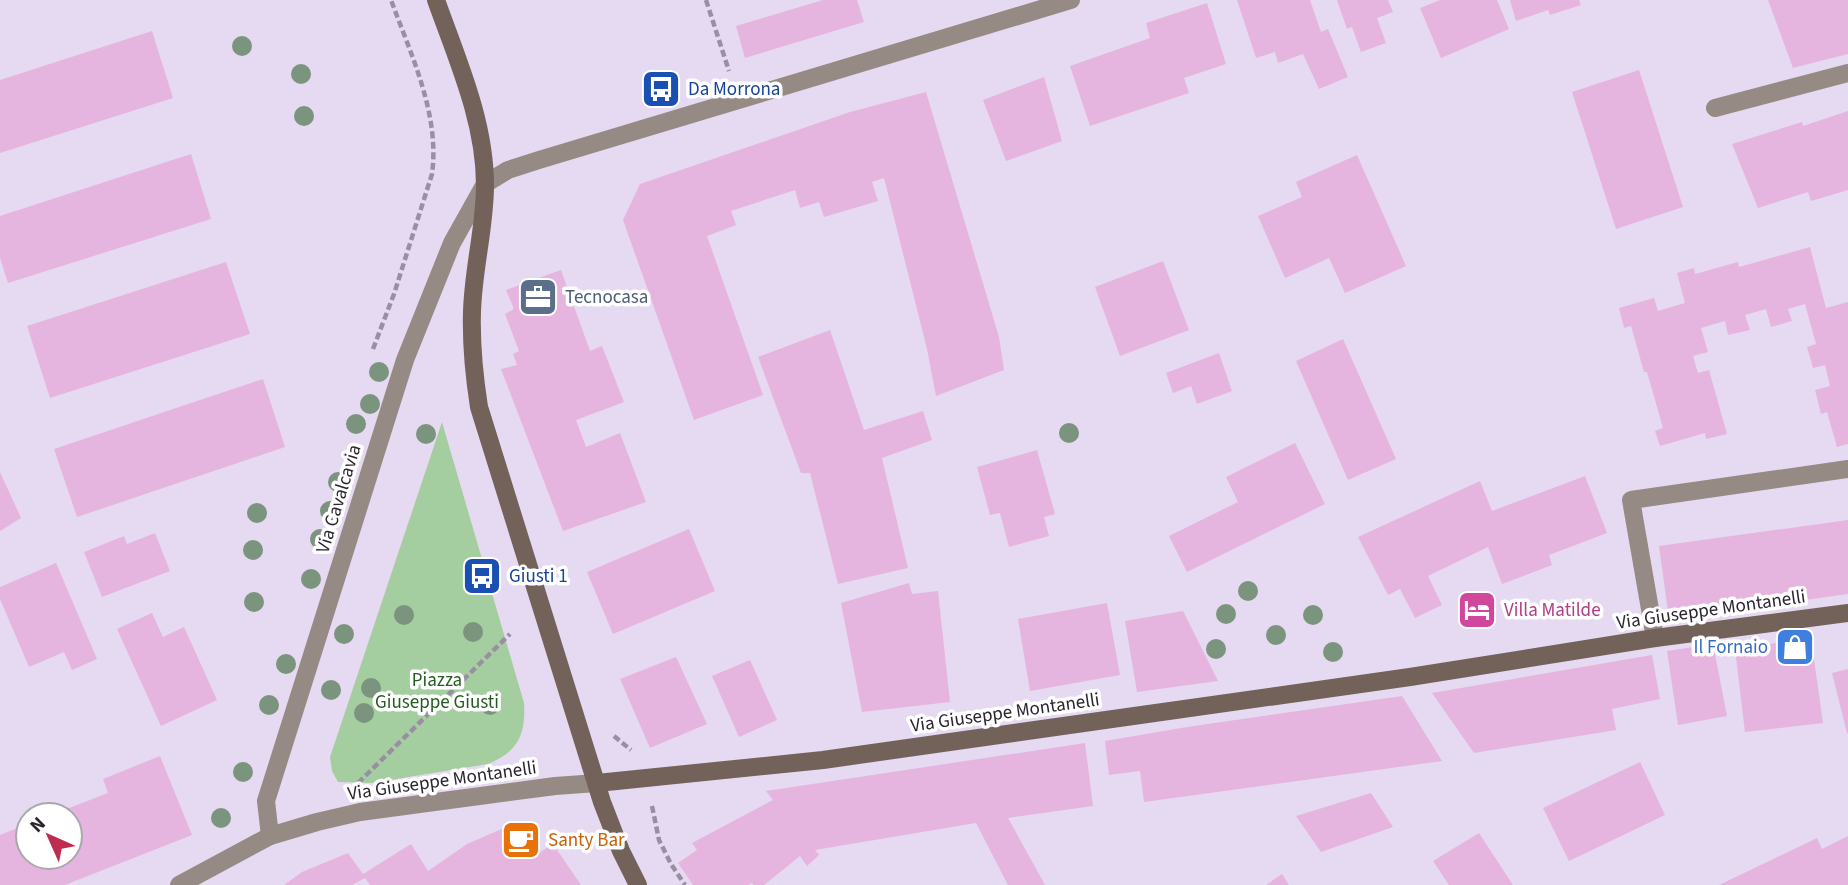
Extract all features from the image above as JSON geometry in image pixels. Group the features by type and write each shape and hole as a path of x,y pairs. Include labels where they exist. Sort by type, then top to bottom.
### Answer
{"street":[{"path":"436,0 479,130 485,184 482,241 472,310 472,356 479,407 597,783 621,851 638,885"},
{"path":"485,184 508,170 539,160 1071,0"},
{"path":"1715,108 1848,73"},
{"name":"Via Cavalcavia","path":"270,836 266,801 405,360 452,243 485,184"},
{"path":"1655,638 1631,500 1848,469"},
{"name":"Via Giuseppe Montanelli","path":"184,884 270,836 317,821 360,812 555,786 796,763 1410,677 1655,638 1848,613"}],"path":[{"path":"373,349 432,174 435,156 430,117 391,0"},
{"path":"706,0 729,71"},
{"path":"358,784 510,634"},
{"path":"654,813 663,850 685,885"}],"green space":[{"name":"Piazza Giuseppe Giusti","path":"442,422 524,703 521,733 507,754 488,764 372,783 338,782 332,771 330,757"}],"building":[{"path":"823,0 857,0 864,22 745,58 736,26"},
{"path":"1237,0 1310,0 1321,32 1328,29 1348,77 1319,89 1303,54 1278,63 1275,52 1256,58"},
{"path":"1337,0 1388,0 1393,12 1377,18 1386,43 1361,52 1352,27 1347,29"},
{"path":"1440,0 1497,0 1509,29 1441,58 1420,8"},
{"path":"1510,0 1579,0 1581,5 1550,15 1548,10 1516,21"},
{"path":"1768,0 1848,0 1848,54 1793,68"},
{"path":"1207,3 1226,64 1184,78 1189,93 1090,126 1070,66 1150,38 1146,23"},
{"path":"152,31 173,98 0,153 0,80"},
{"path":"1639,70 1683,207 1616,229 1572,92"},
{"path":"1044,77 1062,141 1006,161 983,100"},
{"path":"926,92 999,337 1004,370 936,396 927,349 884,178 872,182 878,201 824,217 819,202 800,208 795,190 731,211 736,225 707,236 763,395 694,420 623,220 640,184 850,112"},
{"path":"1848,111 1848,190 1811,201 1808,192 1758,208 1732,144 1802,122 1803,126"},
{"path":"191,154 211,219 8,283 0,258 0,216"},
{"path":"1357,155 1406,266 1345,293 1329,258 1285,278 1258,216 1302,197 1296,182"},
{"path":"1810,247 1826,308 1848,302 1848,444 1837,447 1827,412 1821,414 1815,390 1830,386 1825,365 1813,368 1807,347 1816,344 1805,304 1788,309 1792,321 1771,327 1766,309 1745,315 1750,330 1728,335 1725,321 1701,328 1708,352 1693,356 1698,373 1709,370 1727,434 1706,439 1705,433 1660,446 1655,431 1663,428 1647,372 1644,372 1631,326 1624,328 1619,308 1654,298 1658,311 1685,303 1677,273 1694,268 1695,274 1738,262 1739,267"},
{"path":"1163,261 1189,330 1120,356 1095,287"},
{"path":"226,262 250,334 50,398 27,326"},
{"path":"561,270 590,351 602,346 624,402 576,420 586,447 620,433 646,502 563,531 501,369 517,365 513,354 519,351 505,314 514,309 506,290"},
{"path":"830,330 864,430 923,411 932,440 882,458 908,568 838,584 810,473 801,473 758,357"},
{"path":"1343,339 1396,459 1348,480 1296,361"},
{"path":"1219,353 1232,391 1197,404 1191,386 1173,393 1166,373"},
{"path":"263,379 285,447 77,517 54,449"},
{"path":"1295,443 1325,504 1187,572 1169,536 1238,502 1226,477"},
{"path":"1037,450 1055,514 1044,517 1049,536 1009,547 1000,513 990,515 977,467"},
{"path":"0,472 21,518 0,531"},
{"path":"1585,476 1607,533 1549,555 1552,565 1502,584 1488,547 1428,576 1442,605 1415,618 1400,589 1388,595 1358,537 1480,481 1492,511"},
{"path":"1848,520 1848,594 1669,619 1659,546"},
{"path":"689,529 715,591 613,634 587,572"},
{"path":"155,533 170,571 102,597 84,552 124,536 127,544"},
{"path":"56,563 97,659 72,670 64,652 29,667 0,599 0,587"},
{"path":"909,583 912,594 938,591 950,702 862,712 841,603"},
{"path":"1107,603 1120,675 1030,691 1018,619"},
{"path":"1183,611 1218,681 1137,692 1125,621"},
{"path":"152,613 163,637 184,627 217,700 161,726 117,629"},
{"path":"1811,638 1823,723 1745,732 1735,649"},
{"path":"1713,644 1727,716 1678,725 1667,651"},
{"path":"1652,655 1660,699 1612,709 1616,730 1474,753 1432,693"},
{"path":"676,657 707,724 650,748 620,679"},
{"path":"750,660 777,720 739,737 712,676"},
{"path":"1848,669 1848,733 1847,733 1832,673"},
{"path":"1402,696 1442,761 1144,802 1140,771 1109,775 1105,741"},
{"path":"1085,743 1093,806 1008,818 1045,885 1008,885 976,823 815,850 819,855 807,866 800,856 764,885 693,885 678,863 697,850 692,843 773,800 766,791"},
{"path":"160,756 192,835 65,885 0,885 0,835 14,830 14,871 84,871 84,802 108,793 103,779"},
{"path":"1640,762 1665,815 1569,861 1543,808"},
{"path":"1371,793 1393,827 1321,852 1296,816"},
{"path":"515,823 536,855 553,844 581,885 370,885 365,878 352,885 284,885 302,872 348,853 363,874 411,844 428,871 467,844"},
{"path":"1479,833 1513,885 1449,885 1433,861"},
{"path":"1848,836 1848,885 1719,885 1817,838 1822,849"},
{"path":"1282,874 1289,885 1266,885"}],"place":[{"name":"Da Morrona","path":"661,89"},
{"name":"Tecnocasa","path":"538,297"},
{"name":"Giusti 1","path":"482,576"},
{"name":"Villa Matilde","path":"1477,610"},
{"name":"Il Fornaio","path":"1795,647"},
{"name":"Santy Bar","path":"521,840"}]}
